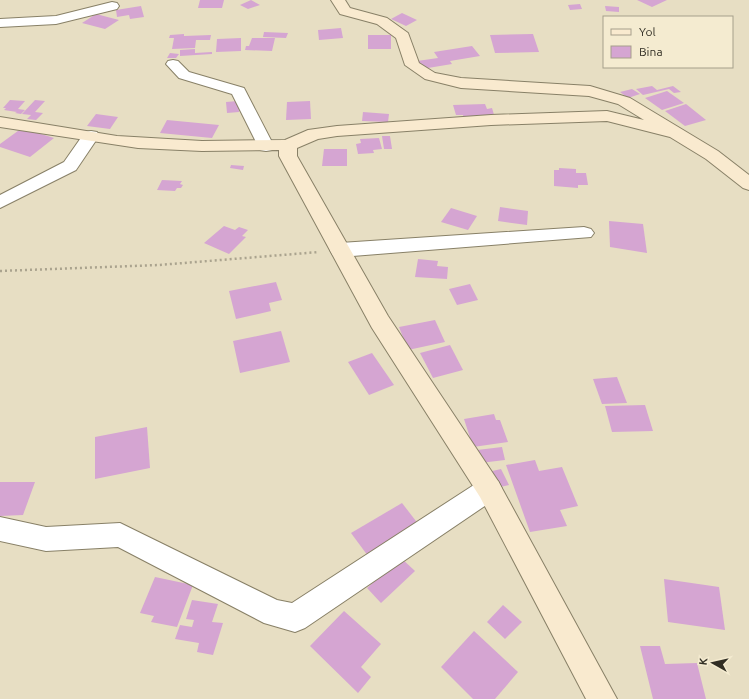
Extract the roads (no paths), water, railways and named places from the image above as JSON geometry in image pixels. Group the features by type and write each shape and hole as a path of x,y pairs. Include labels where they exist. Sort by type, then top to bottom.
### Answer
{"street":[{"path":"338,0 345,11 382,21 403,36 412,65 430,76 461,83 590,91 624,101 672,132 712,155 749,184"},
{"path":"0,23 56,20 112,6"},
{"path":"173,64 184,75 238,91 266,146"},
{"path":"0,122 25,124 118,141 227,148 288,145 314,134 337,131 491,120 607,116 672,132"},
{"path":"0,202 70,166 91,136"},
{"path":"288,145 288,156 380,322 489,489 602,699"},
{"path":"340,250 584,233"},
{"path":"0,529 46,539 120,534 274,613 295,618 489,489"}]}
